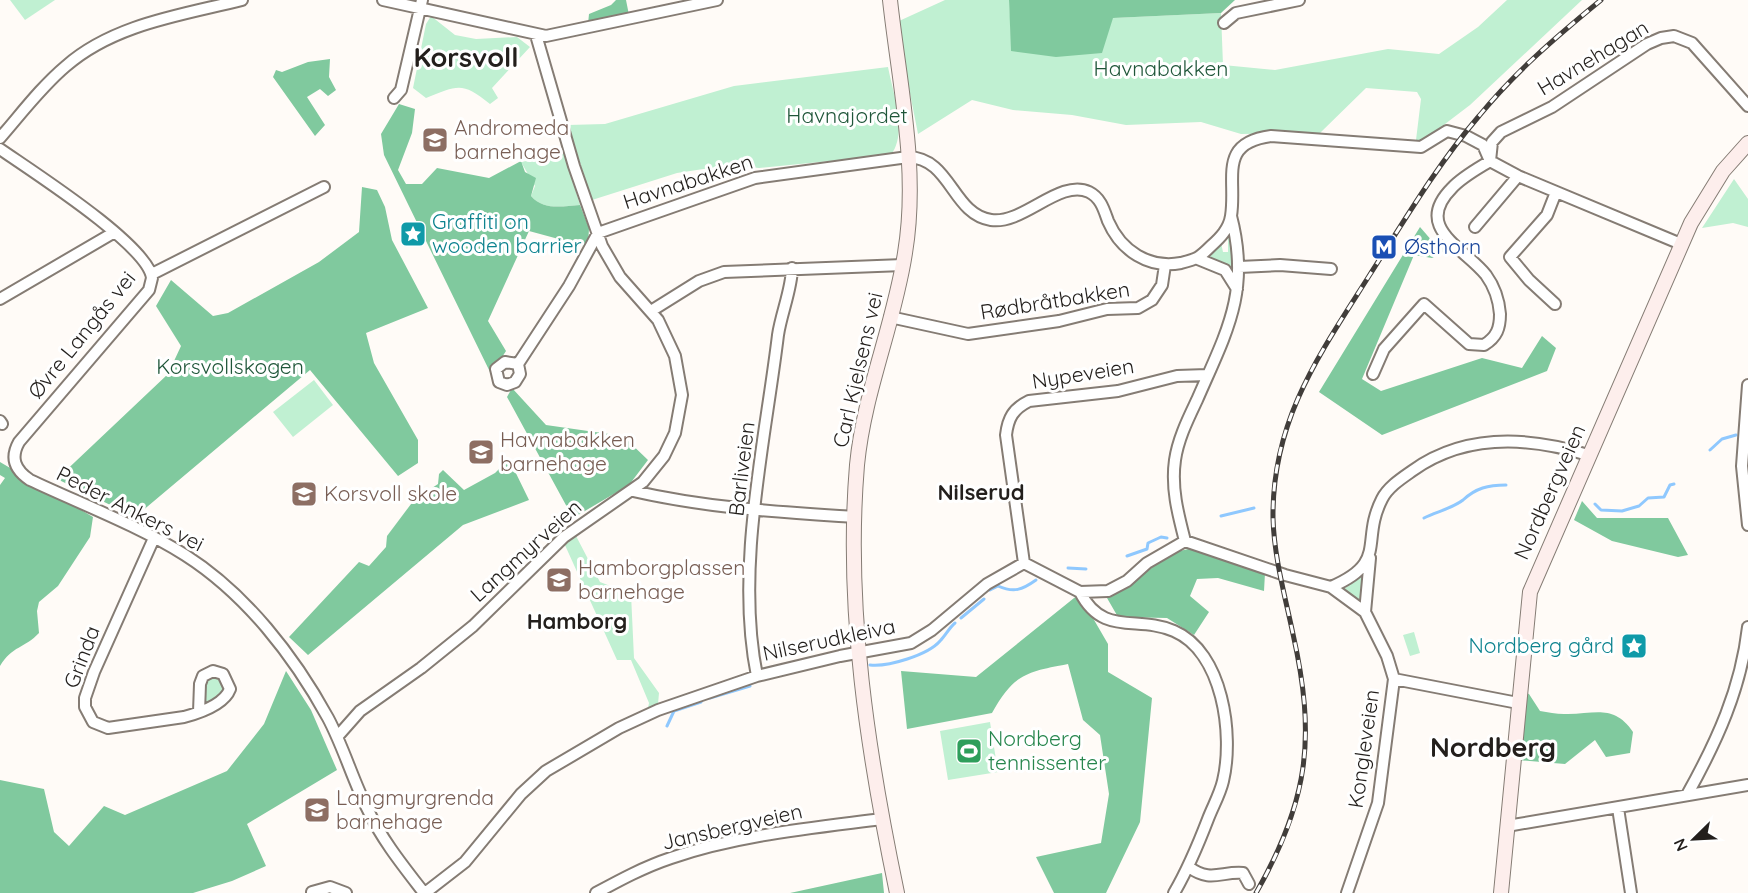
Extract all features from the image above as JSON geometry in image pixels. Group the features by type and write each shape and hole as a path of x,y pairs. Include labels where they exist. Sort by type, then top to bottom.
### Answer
{"main road":[{"name":"Carl Kjelsens vei","path":"890,0 908,157 909,207 903,265 865,413 857,465 854,517 860,653 868,728 882,819 897,893"},
{"name":"Nordbergveien","path":"1501,893 1530,592 1681,244 1708,191 1748,144"}],"street":[{"path":"0,138 57,74 98,44 130,29 242,0"},
{"path":"383,0 422,3 536,35 572,32 716,0"},
{"path":"1224,23 1236,12 1299,0"},
{"path":"394,98 402,90 422,3"},
{"name":"Langmyrveien","path":"337,737 360,711 421,668 473,626 564,537 594,514 633,491 650,475 664,456 675,433 681,408 681,383 675,356 664,330 651,311 613,267 598,233 567,144 536,35"},
{"name":"Havnehagan","path":"1490,161 1492,142 1501,132 1552,107 1647,44 1661,38 1674,36 1692,43 1748,106"},
{"path":"1185,541 1176,504 1175,460 1186,423 1233,315 1239,267 1231,216 1231,168 1240,148 1257,138 1271,136 1421,147 1447,131 1466,136 1483,145 1490,161 1518,176 1681,244"},
{"path":"0,149 75,201 113,232 144,260 152,274"},
{"name":"Havnabakken","path":"598,233 755,178 908,157 920,158 933,165 942,172 973,212 992,220 1008,219 1069,190 1087,191 1099,200 1121,243 1143,258 1165,266"},
{"path":"1372,374 1384,349 1424,304 1468,344 1484,345 1495,336 1500,326 1500,309 1492,285 1471,260 1446,239 1439,225 1438,215 1443,200 1453,186 1490,161"},
{"path":"1474,227 1518,176"},
{"name":"Øvre Langås vei","path":"14,460 19,442 149,290 152,274 324,188"},
{"path":"1555,304 1529,280 1510,256 1547,215 1556,192"},
{"path":"1165,266 1198,259 1223,235 1231,216"},
{"path":"0,299 113,232"},
{"path":"518,364 569,286 598,233"},
{"path":"1198,259 1225,270 1237,289"},
{"path":"651,311 713,275 740,269 903,265"},
{"path":"1239,267 1280,265 1331,269"},
{"name":"Rødbråtbakken","path":"890,317 968,334 1059,321 1107,309 1138,308 1152,300 1162,285 1165,266"},
{"name":"Barliveien","path":"757,676 753,657 748,589 755,511 779,330 792,268"},
{"name":"Nypeveien","path":"1023,563 1006,435 1008,421 1016,407 1029,401 1118,391 1177,376 1207,375"},
{"path":"1748,385 1742,444 1748,525"},
{"path":"1365,612 1374,526 1383,496 1418,467 1449,451 1480,443 1510,440 1536,443 1588,455"},
{"name":"Peder Ankers vei","path":"14,460 16,469 30,480 154,538 202,567 256,617 285,649 337,737 368,812 401,864 424,893"},
{"path":"633,491 673,500 755,511 854,517"},
{"name":"Grinda","path":"154,538 94,672 85,698 85,707 90,718 98,725 115,729 184,717 199,712"},
{"path":"1023,563 1080,592 1093,593 1117,587 1147,563 1185,541 1285,575 1331,587 1352,578 1371,554"},
{"name":"Nilserudkleiva","path":"424,893 465,862 521,794 546,771 619,728 658,710 757,676 900,646 921,638 987,584 1023,563"},
{"name":"Kongleveien","path":"1331,587 1365,612 1387,656 1394,679 1378,803 1347,893"},
{"path":"1080,592 1088,607 1099,616 1110,621 1172,630 1200,648 1209,662 1223,708 1226,764 1220,791 1189,867 1174,893"},
{"path":"1687,795 1710,755 1734,696 1748,627"},
{"path":"1394,679 1518,703"},
{"path":"1507,826 1748,785"},
{"path":"1618,808 1631,893"},
{"name":"Jansbergveien","path":"596,893 629,875 672,858 762,837 882,819"},
{"path":"1189,867 1196,872 1216,877 1243,873 1249,884"},
{"path":"312,892 330,887 346,893"}],"green space":[{"path":"10,0 55,0 25,20"},
{"path":"616,0 626,0 629,15 588,24 589,14 611,5"},
{"name":"Havnabakken","path":"945,0 1009,0 1012,51 1113,18 1221,13 1223,65 1275,70 1388,49 1439,54 1478,27 1507,0 1582,0 1470,105 1424,140 1416,140 1421,99 1417,92 1366,88 1320,133 1241,134 1201,122 1126,125 1072,115 1013,110 972,100 918,134 900,43 899,21"},
{"path":"1009,0 1235,0 1221,13 1113,18 1102,53 1056,57 1011,51"},
{"path":"431,16 455,35 476,39 517,37 530,47 492,88 498,98 490,104 466,89 453,88 426,98 413,88 426,24"},
{"path":"330,59 329,77 336,90 328,96 320,89 307,97 325,125 315,136 273,77 276,70 282,72 308,62"},
{"name":"Havnajordet","path":"888,67 899,124 896,146 891,155 759,168 730,165 677,173 592,200 568,125 605,124 734,86"},
{"path":"399,104 415,109 412,133 398,170 406,184 422,184 437,168 489,178 521,161 525,172 536,178 531,196 536,201 548,206 580,205 589,228 588,247 529,231 488,321 506,351 491,374 384,155 381,134"},
{"path":"564,154 580,205 548,206 536,201 531,196 535,186 521,162"},
{"path":"1734,179 1748,199 1748,227 1733,223 1702,228"},
{"name":"Korsvollskogen","path":"362,187 377,190 385,207 392,240 428,308 366,333 374,363 418,440 418,463 398,476 310,370 135,517 57,479 168,374 181,346 156,306 171,280 213,316 228,313 319,262 359,232"},
{"path":"1420,227 1433,242 1450,248 1432,258 1414,255 1362,379 1381,391 1482,358 1522,368 1542,336 1556,348 1547,371 1382,435 1319,392"},
{"path":"1228,238 1232,239 1234,272 1209,257 1221,243 1223,252 1228,252"},
{"path":"314,380 333,405 293,437 273,412"},
{"path":"512,388 546,425 623,436 648,460 629,485 573,518 507,397"},
{"path":"509,459 529,500 463,525 308,655 289,637 359,562 369,566 386,547 387,536 414,500 438,484 439,474 443,470 464,490 495,473"},
{"path":"0,462 93,517 90,537 58,586 39,602 37,611 39,633 9,655 0,666 0,485 5,478 0,475"},
{"path":"1582,501 1597,518 1668,518 1688,555 1678,557 1612,541 1574,520"},
{"path":"575,534 600,582 631,594 634,658 659,693 658,704 648,708 649,703 631,660 617,660 564,543"},
{"path":"1193,548 1265,573 1264,591 1218,578 1197,579 1190,596 1209,612 1194,635 1167,618 1118,617 1107,598 1175,552"},
{"path":"1365,576 1361,601 1358,602 1342,590"},
{"path":"1079,594 1108,644 1108,672 1152,698 1140,822 1106,893 1054,893 1036,857 1101,843 1109,794 1100,735 1083,720 1068,664 1022,677 1007,690 992,713 907,729 901,671 976,677"},
{"path":"1414,632 1420,653 1410,656 1403,635"},
{"path":"286,671 311,710 337,770 247,824 266,866 232,881 193,893 0,893 0,780 44,789 54,832 69,846 104,806 125,815 227,771 264,724"},
{"path":"212,676 221,678 226,688 221,695 205,704 205,681"},
{"path":"1523,692 1529,694 1540,711 1564,714 1602,712 1618,717 1633,732 1630,753 1606,757 1595,740 1565,764 1517,760"},
{"name":"Nordberg tennissenter","path":"990,722 998,772 948,780 940,731"},
{"path":"882,873 884,893 790,893"}],"waterway":[{"path":"1710,450 1722,439 1736,435"},
{"path":"1595,504 1601,510 1622,511 1639,506 1648,498 1664,497 1670,485 1674,484"},
{"path":"1424,518 1454,505 1478,490 1506,485"},
{"path":"1221,516 1254,508"},
{"path":"1127,556 1147,549 1148,543 1161,537 1167,538"},
{"path":"1068,568 1086,569"},
{"path":"990,590 998,586 1018,589 1036,580"},
{"path":"961,618 984,599"},
{"path":"870,665 897,662 927,651 940,641 955,623"},
{"path":"710,698 750,686"},
{"path":"667,726 674,711 701,702"}],"railway":[{"path":"1256,893 1287,828 1297,797 1303,767 1305,737 1300,671 1278,562 1273,518 1275,483 1290,419 1316,361 1408,214 1449,154 1507,84 1601,0"}],"place":[{"name":"Andromeda barnehage","path":"435,140"},
{"name":"Graffiti on wooden barrier","path":"413,234"},
{"name":"Østhorn","path":"1384,247"},
{"name":"Havnabakken barnehage","path":"481,452"},
{"name":"Korsvoll skole","path":"304,494"},
{"name":"Hamborgplassen barnehage","path":"559,580"},
{"name":"Nordberg gård","path":"1634,646"},
{"name":"Nordberg tennissenter","path":"969,751"},
{"name":"Langmyrgrenda barnehage","path":"317,810"}],"district":[{"name":"Korsvoll","path":"466,58"},
{"name":"Nilserud","path":"981,492"},
{"name":"Hamborg","path":"577,621"},
{"name":"Nordberg","path":"1493,748"}]}
